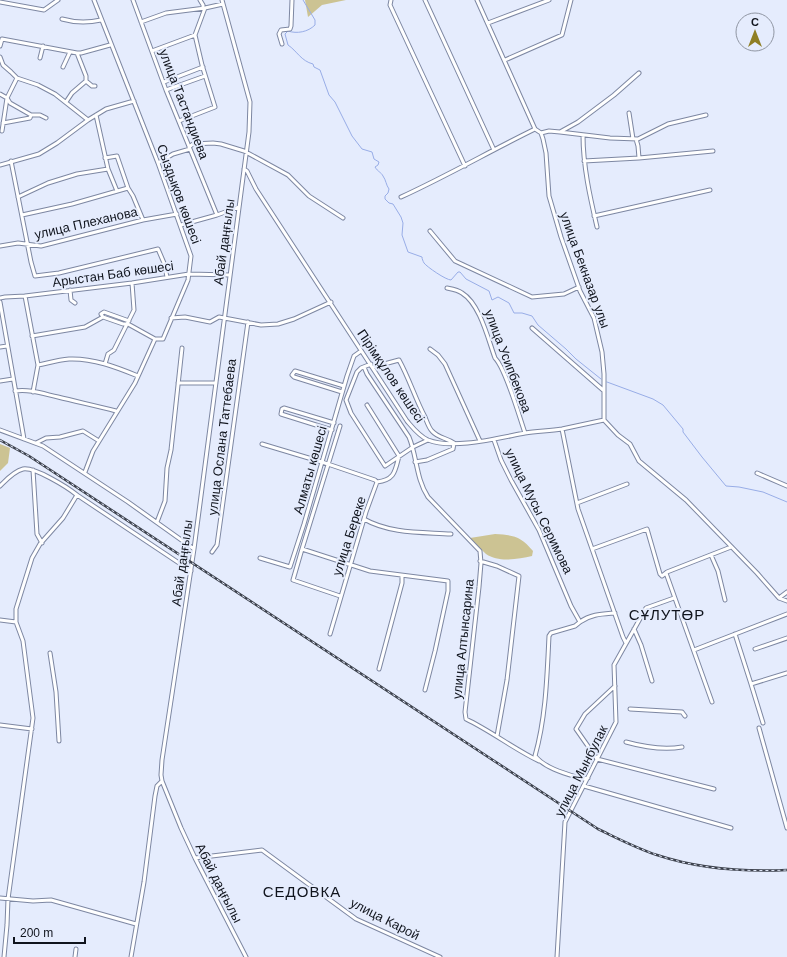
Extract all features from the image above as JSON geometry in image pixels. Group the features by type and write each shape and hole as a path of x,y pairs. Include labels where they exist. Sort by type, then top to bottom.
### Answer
{"street":[{"path":"0,2 44,10 58,0"},
{"name":"Сыздықов көшесі","path":"85,472 93,451 116,411 120,409 127,397 155,339 163,339 188,280 191,256 158,163 110,45 94,0"},
{"name":"улица Тастандиева","path":"133,0 166,90 217,215"},
{"path":"179,121 215,107 205,76 195,35 204,8 200,0"},
{"path":"282,44 279,34 280,30 290,29 292,0"},
{"path":"390,0 390,5 465,166"},
{"path":"425,0 494,150"},
{"path":"476,0 488,23 535,129 541,133 549,131 610,138 634,139 642,137 668,124 706,115"},
{"path":"488,23 549,0"},
{"path":"504,60 562,36 571,0"},
{"path":"141,22 166,13 204,8 222,2"},
{"name":"Абай даңғылы","path":"222,2 250,102 247,153 191,571 162,760 162,781 195,858 246,957"},
{"path":"62,19 85,23 101,20"},
{"path":"152,51 195,35"},
{"path":"0,46 2,39 81,53 110,45"},
{"path":"40,58 43,46"},
{"path":"63,67 70,52"},
{"path":"77,53 86,76 86,81 92,86 95,86"},
{"path":"0,57 3,65 17,78 38,85 66,102 71,108 88,120"},
{"path":"164,82 203,67"},
{"path":"560,132 598,108 639,73"},
{"path":"166,90 205,76"},
{"path":"2,131 7,98 17,78"},
{"path":"66,102 72,93 86,81"},
{"path":"0,94 7,98 10,103 31,115 40,115 46,118"},
{"path":"0,165 39,154 96,115 106,110 134,102"},
{"path":"629,113 634,139 638,146 639,158"},
{"path":"3,123 25,120 30,118 31,115"},
{"path":"96,115 108,169 117,191"},
{"path":"401,197 442,178 535,129"},
{"name":"улица Бекназар улы","path":"541,133 546,153 549,196 568,260 594,318 602,352 604,374 604,420"},
{"path":"583,135 584,161 597,227"},
{"path":"158,163 173,154 190,148 193,144 213,143 234,148 244,151 288,175 309,196 343,218"},
{"path":"584,161 639,158 713,151"},
{"path":"105,158 117,156 128,188 143,220"},
{"path":"12,161 35,276 58,273 158,249 164,263 166,277"},
{"path":"18,197 48,183 77,174 108,169"},
{"name":"Пірімқұлов көшесі","path":"244,169 247,171 256,188 331,302 361,351 373,367 407,421 417,433 428,440 454,443 494,440 525,433 562,429 604,420"},
{"path":"22,215 72,204 128,188"},
{"path":"594,216 710,190"},
{"path":"181,226 239,207"},
{"name":"улица Плеханова","path":"0,246 18,243 41,246 143,220 177,214"},
{"path":"430,231 455,261 532,297 564,294 579,287"},
{"name":"Арыстан Баб көшесі","path":"0,298 5,296 25,296 132,283 189,274 230,275"},
{"path":"105,364 108,354 114,350 134,310 132,283"},
{"name":"улица Усипбекова","path":"447,288 461,292 472,301 477,310 495,358 499,362 506,378 525,433"},
{"path":"70,290 71,300 75,303"},
{"path":"25,296 38,365 34,392"},
{"path":"0,302 24,439"},
{"path":"171,318 186,317 210,322 219,317 261,325 278,324 294,320 331,302"},
{"path":"32,336 85,327 103,317 101,314 104,312 129,322 155,339"},
{"name":"улица Ослана Таттебаева","path":"212,552 217,545 227,481 237,390 248,322"},
{"path":"532,328 603,390"},
{"path":"0,347 7,346"},
{"path":"157,522 165,501 167,468 171,450 182,348"},
{"path":"430,349 438,355 445,364 480,441"},
{"name":"Алматы көшесі","path":"260,558 290,567 332,430 342,392 354,356 361,351"},
{"path":"38,365 71,359 105,364 138,376"},
{"path":"373,367 399,360 432,431 441,438 449,439 454,443 453,449 426,460 415,462"},
{"path":"370,364 357,372 346,400 351,413 385,466 413,447 428,440"},
{"path":"364,367 413,447 415,462 422,488 428,497 480,551 480,560 519,576 520,580 518,586 507,680 497,736 521,752 553,769 583,778 588,778"},
{"path":"342,392 294,377 292,375 295,371 344,386"},
{"path":"0,381 13,379"},
{"path":"178,383 216,384"},
{"path":"15,391 22,390 34,392 116,411"},
{"path":"368,405 399,456"},
{"path":"332,430 281,414 282,409 284,408 334,423"},
{"path":"604,420 618,435 630,444 640,461 686,500 779,598 787,602"},
{"path":"340,426 302,549 294,580 340,596"},
{"path":"562,429 577,503 626,643"},
{"path":"0,430 44,446 85,472 194,548"},
{"path":"36,443 46,438 60,437 82,431 99,441"},
{"name":"улица Мусы Серимова","path":"494,440 501,460 539,530 580,622"},
{"path":"262,444 322,462 377,482 386,481 392,476 399,456"},
{"path":"0,486 21,470 33,470 68,488 191,571"},
{"path":"33,470 38,534 42,543"},
{"path":"757,473 787,486"},
{"name":"улица Береке","path":"330,634 340,596 377,482"},
{"path":"577,503 626,484"},
{"path":"4,957 8,899 33,718 23,641 16,622 16,609 32,558 42,543 64,518 77,495"},
{"path":"364,519 372,524 403,531 451,534"},
{"path":"592,549 647,529 661,576 731,546"},
{"path":"302,549 370,570 402,576 448,581 448,591 425,690"},
{"path":"711,555 718,571 725,600"},
{"name":"улица Алтынсарина","path":"480,560 479,587 465,712 466,719 497,736"},
{"path":"666,573 712,702"},
{"path":"379,669 402,583 402,576"},
{"path":"779,598 787,592"},
{"name":"улица Мынбулак","path":"557,957 565,822 616,722 614,665 646,608 674,598"},
{"path":"539,761 535,756 539,743 546,694 549,636 551,633 575,626 588,617 599,614 615,613"},
{"path":"694,650 787,614"},
{"path":"0,620 16,622"},
{"path":"634,629 641,645 652,681"},
{"path":"735,634 763,723"},
{"path":"755,649 787,638"},
{"path":"50,653 56,692 59,741"},
{"path":"751,684 787,672"},
{"path":"615,686 585,714 576,729 597,759 714,789"},
{"path":"630,709 682,712 685,716"},
{"path":"0,725 32,729"},
{"path":"759,728 787,828"},
{"path":"626,742 638,745 673,748 682,747"},
{"path":"131,957 144,882 154,796 157,786 162,781"},
{"path":"584,786 731,828"},
{"name":"улица Карой","path":"195,858 262,850 356,919 440,957"},
{"path":"0,898 33,901 51,900 136,924"},
{"path":"75,957 76,949"}],"shaded area":[{"path":"305,0 346,0 322,5 308,17"},
{"path":"0,444 10,448 8,463 0,471"},
{"path":"495,534 512,536 520,539 533,551 532,556 509,560 497,559 486,554 470,538"}],"waterway":[{"path":"303,0 315,20 315,25 302,32 288,31 285,34 288,45 302,58 320,70 329,95 335,102 352,136 362,149 372,152 374,159 379,162 375,167 385,179 389,189 385,199 389,203 393,204 401,217 403,223 402,235 408,252 422,257 426,265 445,278 451,280 458,272 460,272 466,279 489,291 492,300 498,297 509,303 514,313 522,313 532,316 538,325 601,379"},
{"path":"607,382 653,399 663,405 726,486 763,492 787,502"}],"railway":[{"path":"0,440 29,456 598,829 649,852 689,864 738,870 787,870"}],"district":[{"name":"СҰЛУТӨР","path":"667,614"},
{"name":"СЕДОВКА","path":"302,891"}]}
